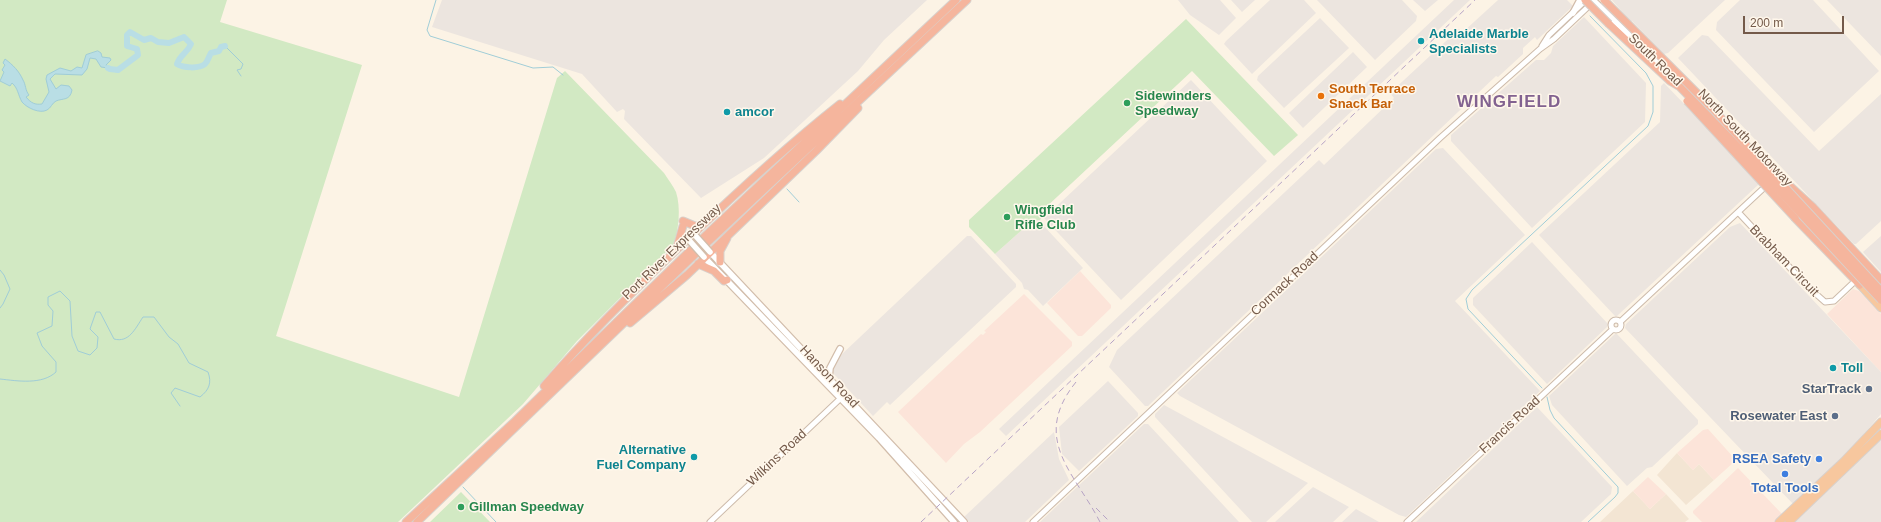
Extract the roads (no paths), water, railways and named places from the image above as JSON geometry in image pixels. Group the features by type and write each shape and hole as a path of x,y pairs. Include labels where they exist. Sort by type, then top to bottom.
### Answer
{"highway":[{"name":"Port River Expressway","path":"406,522 515,421 688,252 956,0"},
{"name":"Port River Expressway","path":"417,522 708,242 967,0"},
{"name":"North South Motorway","path":"1586,0 1670,81 1680,87 1748,157 1881,300"},
{"name":"North South Motorway","path":"1605,0 1762,161 1881,291"},
{"path":"515,421 602,321 676,249 803,133 897,56"},
{"path":"604,342 613,338 698,264 816,151 898,65"},
{"path":"1670,81 1679,93 1852,281 1860,285 1881,308"},
{"path":"1762,161 1782,176 1881,280"},
{"path":"676,249 683,224 701,226"},
{"path":"720,262 720,251 733,230"},
{"path":"698,264 714,271 724,280 727,280"},
{"path":"1779,522 1844,461 1881,422"},
{"path":"1789,522 1881,434"}],"main road":[{"path":"1573,13 1580,0"},
{"name":"South Road","path":"1594,0 1718,121 1841,252 1845,255 1850,254"},
{"path":"1604,10 1605,0"},
{"name":"Hanson Road","path":"690,236 720,262 829,378 842,397 921,483 954,522"},
{"name":"Hanson Road","path":"690,236 704,257 964,522"},
{"path":"829,378 830,368 840,349"},
{"path":"921,483 930,486"}],"street":[{"name":"Cormack Road","path":"1540,48 1549,35 1586,0"},
{"name":"Cormack Road","path":"1033,522 1440,138 1540,48 1554,39 1594,0"},
{"path":"1738,212 1773,180"},
{"name":"Brabham Circuit","path":"1738,212 1807,286 1825,302 1834,301 1852,281"},
{"name":"Francis Road","path":"1407,522 1612,329 1619,329 1621,326 1620,322 1738,212"},
{"name":"Wilkins Road","path":"710,522 842,397"}],"water":[{"path":"98,51 101,53 102,57 110,58 111,60 106,65 108,68 101,67 96,59 90,58 87,69 82,75 55,74 50,79 56,89 61,85 69,86 72,90 71,94 68,98 55,102 44,111 37,111 27,106 22,102 17,89 12,83 10,86 0,81 4,72 2,70 5,65 3,63 5,59 16,68 24,82 29,95 26,97 33,103 42,104 49,92 46,79 47,75 60,68 71,71 77,67 82,68 86,55"}],"waterway":[{"path":"436,0 427,30 430,36 533,68 553,67 563,75"},
{"path":"1542,388 1468,309 1466,299 1472,290 1648,126 1653,112 1653,86 1646,73 1590,16"},
{"path":"108,68 118,70 138,55 137,49 127,46 127,35 130,32 144,40 151,38 158,42 169,43 184,37 191,44 177,64 187,67 202,66 206,63 211,53 219,51 221,47 225,46"},
{"path":"225,46 243,64 241,69 237,70 241,76"},
{"path":"787,189 799,202"},
{"path":"0,270 4,275 10,289 0,308"},
{"path":"0,379 30,381 44,379 56,372 56,362 42,346 37,333 52,326 53,311 48,305 48,297 60,291 70,301 72,336 78,351 90,355 97,348 98,337 90,329 96,312 100,312 114,339 119,340 128,337 143,317 154,317 169,337 178,344 189,363 208,372 210,383 206,392 200,397 175,388 171,393 180,406"},
{"path":"1547,397 1550,410 1554,418 1618,487 1618,493 1615,497 1588,522"},
{"path":"463,487 496,522"}],"railway":[{"path":"921,522 1475,0"},
{"path":"1076,382 1063,402 1057,421 1057,438 1061,455 1069,471 1100,522"},
{"path":"1096,508 1110,522"}],"place":[{"name":"Adelaide Marble Specialists","path":"1421,41"},
{"name":"South Terrace Snack Bar","path":"1321,96"},
{"name":"Sidewinders Speedway","path":"1127,103"},
{"name":"amcor","path":"727,112"},
{"name":"Wingfield Rifle Club","path":"1007,217"},
{"name":"Toll","path":"1833,368"},
{"name":"StarTrack","path":"1869,389"},
{"name":"Rosewater East","path":"1835,416"},
{"name":"Alternative Fuel Company","path":"694,457"},
{"name":"RSEA Safety","path":"1819,459"},
{"name":"Total Tools","path":"1785,474"},
{"name":"Gillman Speedway","path":"461,507"}],"district":[{"name":"WINGFIELD","path":"1509,102"}]}
